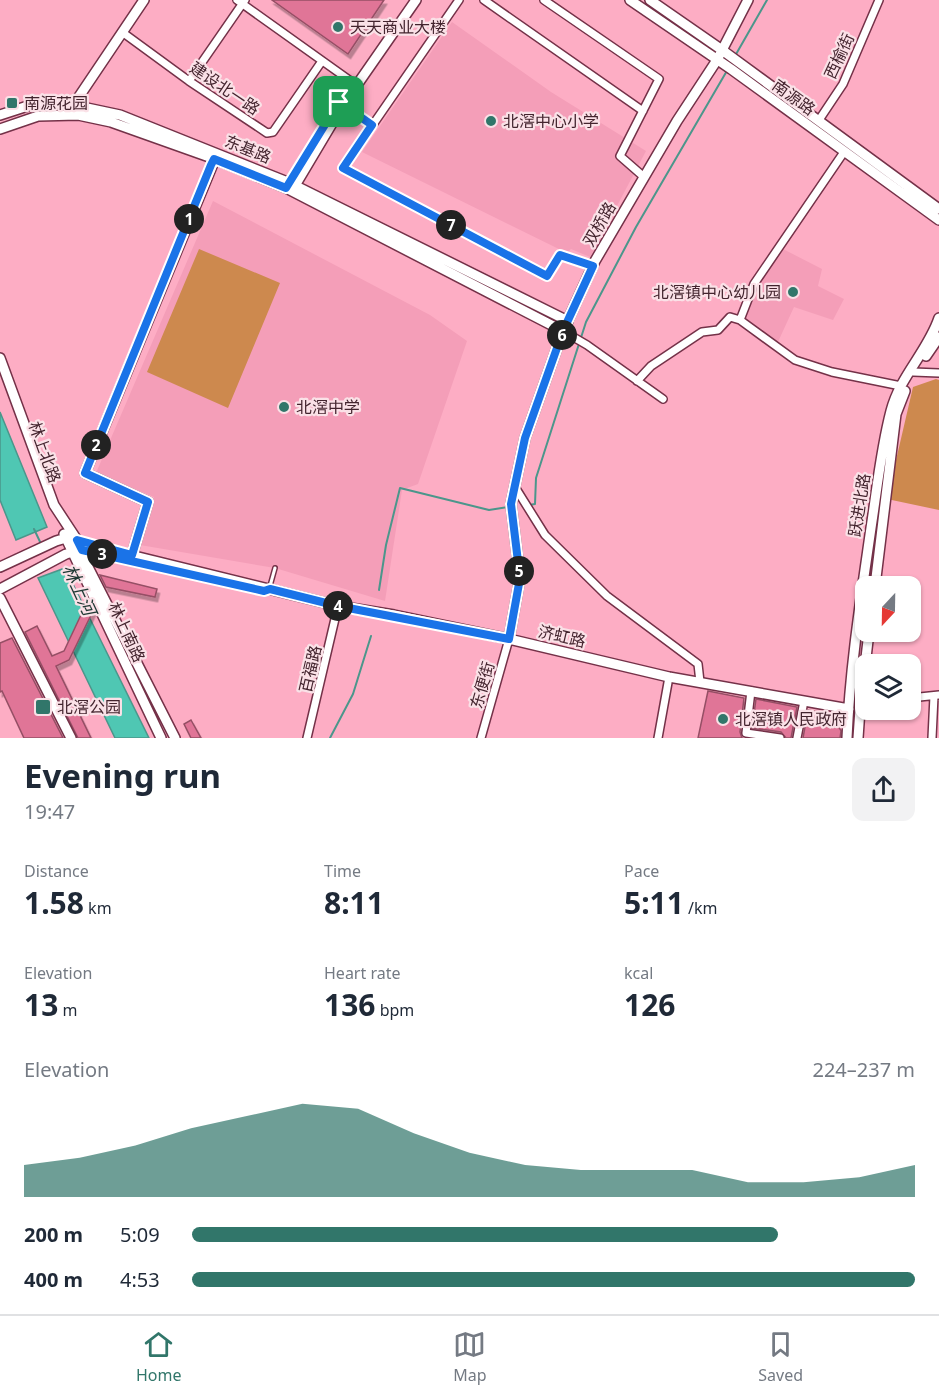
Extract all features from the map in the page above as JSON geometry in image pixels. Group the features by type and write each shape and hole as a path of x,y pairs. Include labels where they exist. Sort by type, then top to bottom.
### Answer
{"main road":[{"path":"66,116 144,0"},
{"path":"290,187 352,82 409,0"},
{"path":"341,103 416,0"},
{"name":"南源路","path":"630,0 939,220"},
{"name":"南源路","path":"650,0 939,209"},
{"name":"双桥路","path":"509,639 520,578 511,504 525,438 563,331 593,266 677,121 717,60 748,0"},
{"name":"东基路","path":"0,116 40,102 73,105 120,115 290,187 568,321"},
{"name":"东基路","path":"0,129 38,116 78,115 111,122 290,187 563,331"},
{"path":"132,555 148,502 85,473 214,159"},
{"name":"跃进北路","path":"848,738 863,583 879,471 891,409 901,386 933,335 939,318"},
{"name":"跃进北路","path":"876,576 896,414 914,372 939,337"},
{"path":"0,358 54,505 77,540 77,551 87,565 175,738"},
{"name":"林上北路","path":"0,374 51,511 66,538"},
{"path":"3,565 66,538"},
{"name":"济虹路","path":"66,538 338,606 509,639 669,676 849,709"},
{"name":"林上南路","path":"66,538 77,551 161,738"},
{"path":"0,589 61,556 77,551"},
{"name":"济虹路","path":"77,551 264,591 270,589"},
{"path":"0,598 71,738"},
{"path":"858,738 861,720"}],"street":[{"path":"459,0 343,168 547,276 560,255 593,266"},
{"path":"484,0 643,111"},
{"path":"544,0 659,79 620,156 644,177"},
{"name":"西榆街","path":"819,120 843,84 879,0"},
{"path":"189,81 242,1 352,82"},
{"name":"建设北一路","path":"122,32 189,81 267,133 273,132 322,61"},
{"path":"341,103 372,125"},
{"path":"740,320 754,284 844,152"},
{"path":"637,381 651,366 702,332 718,330 730,317 740,320 795,360 832,372 901,386"},
{"path":"563,331 587,345 663,399"},
{"path":"914,372 939,373"},
{"path":"515,486 545,535 607,596 698,664 700,682"},
{"name":"百福路","path":"307,738 338,606"},
{"name":"东便街","path":"481,738 509,639"},
{"path":"658,738 669,676"},
{"path":"751,691 746,733 780,738"},
{"path":"921,697 936,695 932,738"},
{"path":"797,738 804,701"},
{"path":"849,709 855,709"}],"lane":[{"path":"270,589 274,568"}],"shaded area":[{"name":"北滘中心小学","path":"452,22 551,92 646,151 590,257 571,249 567,253 362,152"},
{"name":"北滘中学","path":"213,201 430,315 467,341 418,484 402,490 385,601 275,568 140,545 154,497 96,473"},
{"path":"199,249 280,283 228,408 147,372"},
{"name":"北滘镇中心幼儿园","path":"783,249 822,269 818,286 844,299 833,320 794,307 777,344 744,319 758,285"},
{"path":"939,380 939,510 887,499 913,387"},
{"path":"0,412 47,527 16,540 0,500"},
{"path":"65,568 149,738 115,738 38,578"}],"building":[{"name":"天天商业大楼","path":"272,0 384,0 348,54"},
{"path":"100,575 157,589 155,597 106,587"},
{"path":"88,600 93,611 69,660 56,666 91,738 78,738 25,632 37,626 52,656 64,651"},
{"path":"12,638 63,738 24,738 2,691 0,692 0,643"},
{"name":"北滘镇人民政府","path":"708,691 744,698 740,732 742,738 698,738"},
{"path":"756,699 797,707 791,738 786,738 781,732 752,728"},
{"path":"808,710 824,713 835,720 841,731 840,738 803,738"},
{"path":"191,720 201,738 191,738 184,724"}],"waterway":[{"path":"735,56 767,0"},
{"path":"529,505 535,504 536,478 586,322 636,227 728,69"},
{"path":"379,590 386,545 400,488 489,510 508,507"},
{"name":"林上河","path":"34,529 42,546"},
{"path":"330,738 353,694 371,636"}],"place":[{"name":"天天商业大楼","path":"338,27"},
{"name":"南源花园","path":"12,103"},
{"name":"北滘中心小学","path":"491,121"},
{"name":"北滘镇中心幼儿园","path":"793,292"},
{"name":"北滘中学","path":"284,407"},
{"name":"北滘公园","path":"43,707"},
{"name":"北滘镇人民政府","path":"723,719"}],"route":[{"path":"339,102 372,125 343,168 547,276 560,255 593,266 563,331 525,438 511,504 520,578 509,639 338,606 270,589 264,591 82,550 77,540 132,555 148,502 85,473 214,159 286,188 339,102"}]}
